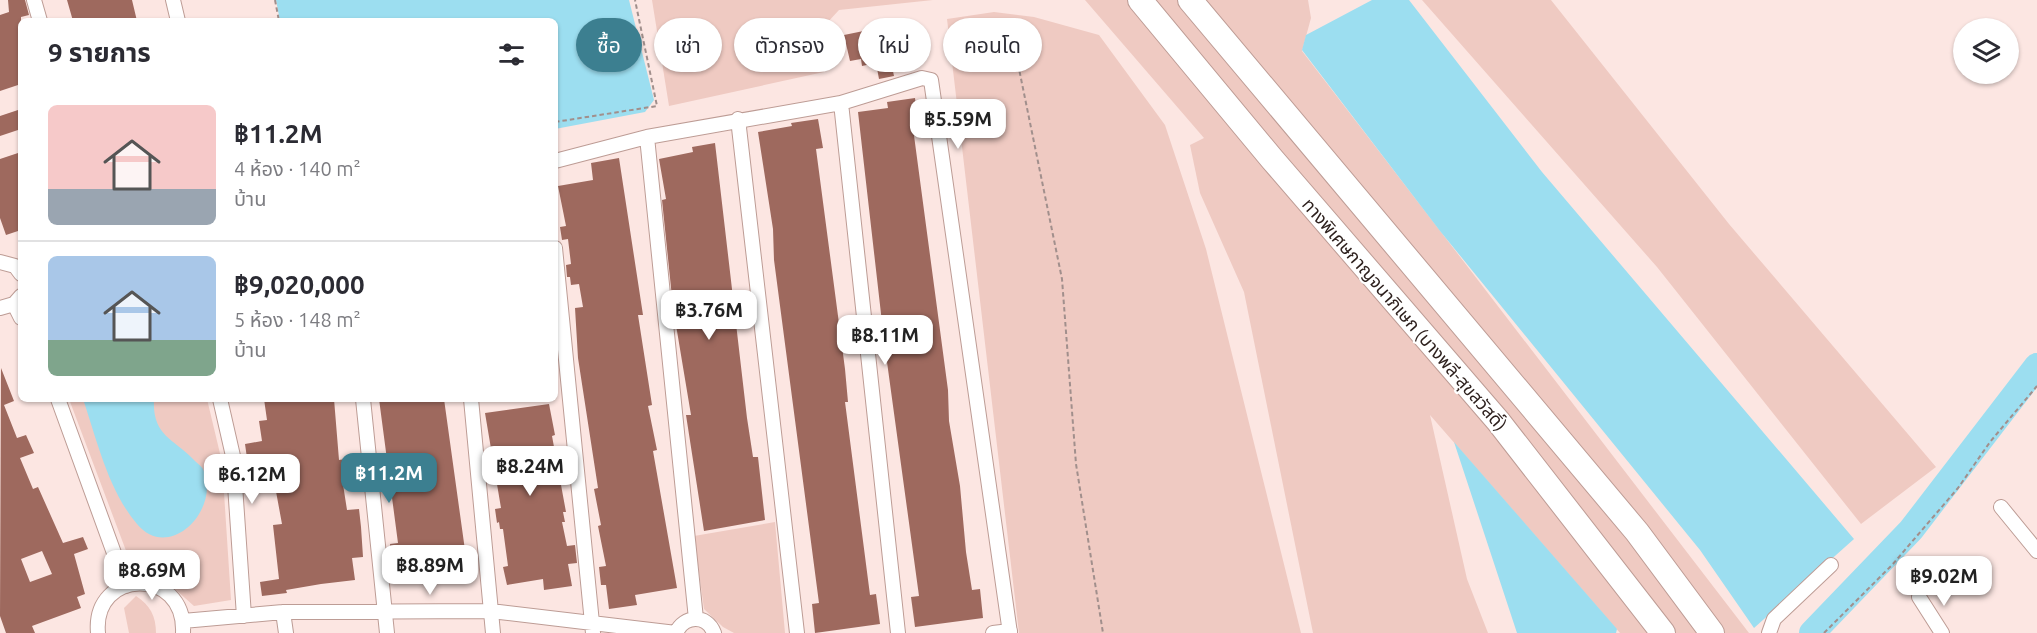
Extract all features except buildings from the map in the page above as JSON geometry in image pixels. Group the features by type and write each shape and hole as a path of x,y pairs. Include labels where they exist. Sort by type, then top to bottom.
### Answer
{"highway":[{"name":"ทางพิเศษกาญจนาภิเษก (บางพลี-สุขสวัสดิ์)","path":"1140,0 1272,159 1498,421 1663,633"},
{"name":"ทางพิเศษกาญจนาภิเษก (บางพลี-สุขสวัสดิ์)","path":"1190,0 1637,532 1712,633"}],"street":[{"path":"34,0 39,18"},
{"path":"173,0 177,18"},
{"path":"558,160 647,136 841,103 922,78 929,79 933,83 1010,632 993,633"},
{"path":"841,103 898,633"},
{"path":"738,119 797,633"},
{"path":"647,136 696,619"},
{"path":"0,262 15,266 18,270"},
{"path":"558,278 593,629"},
{"path":"59,402 126,586"},
{"path":"221,402 233,456 244,616"},
{"path":"363,402 387,633"},
{"path":"471,402 493,633"},
{"path":"2001,507 2037,551"},
{"path":"1769,633 1774,619 1831,565"},
{"path":"84,633 98,630 100,609 108,597 126,586 146,583 159,587 171,596 179,607 183,627 244,616 283,612 491,611 593,629 676,633 684,622 696,619 708,623 714,633"},
{"path":"1919,597 1942,633"},
{"path":"283,612 286,633"}],"path":[{"path":"275,0 278,18"},
{"path":"558,122 657,106 635,0"},
{"path":"1020,72 1062,279 1076,464 1103,633"},
{"path":"1824,633 1892,565 1958,488 1990,442 2037,386"}],"shaded area":[{"path":"652,0 933,0 839,10 832,18 734,18 734,72 824,72 669,106 664,72 722,72 722,18 655,18"},
{"path":"1085,0 1308,0 1311,18 1302,51 1749,633 1620,633 1430,415 1467,579 1488,633 1313,633 1244,292 1200,193 1190,145 1204,138"},
{"path":"1422,0 1551,0 1729,224 1936,467 1861,524 1657,267"},
{"path":"994,12 1038,18 954,18"},
{"path":"1042,19 1099,35 1165,125 1206,249 1301,633 1019,633 953,72 1042,72"},
{"path":"70,402 208,402 222,462 231,600 194,606 159,575 131,564"},
{"path":"775,522 785,633 734,633 723,627 704,609 694,536"},
{"path":"136,596 151,612 155,621 156,633 129,633 124,608"}],"water":[{"path":"276,0 629,0 634,18 576,18 576,72 642,72 642,52 654,100 645,112 558,128 558,18 279,18"},
{"path":"1372,0 1409,0 1542,172 1854,539 1754,628 1700,550 1440,231 1302,50 1306,35"},
{"path":"84,402 154,402 156,421 165,435 203,469 207,484 205,500 199,514 189,526 177,534 163,537 150,534 137,524 118,496"},
{"path":"1454,442 1617,629 1616,633 1517,633"}],"waterway":[{"path":"1812,633 1911,530 2037,366"}]}
